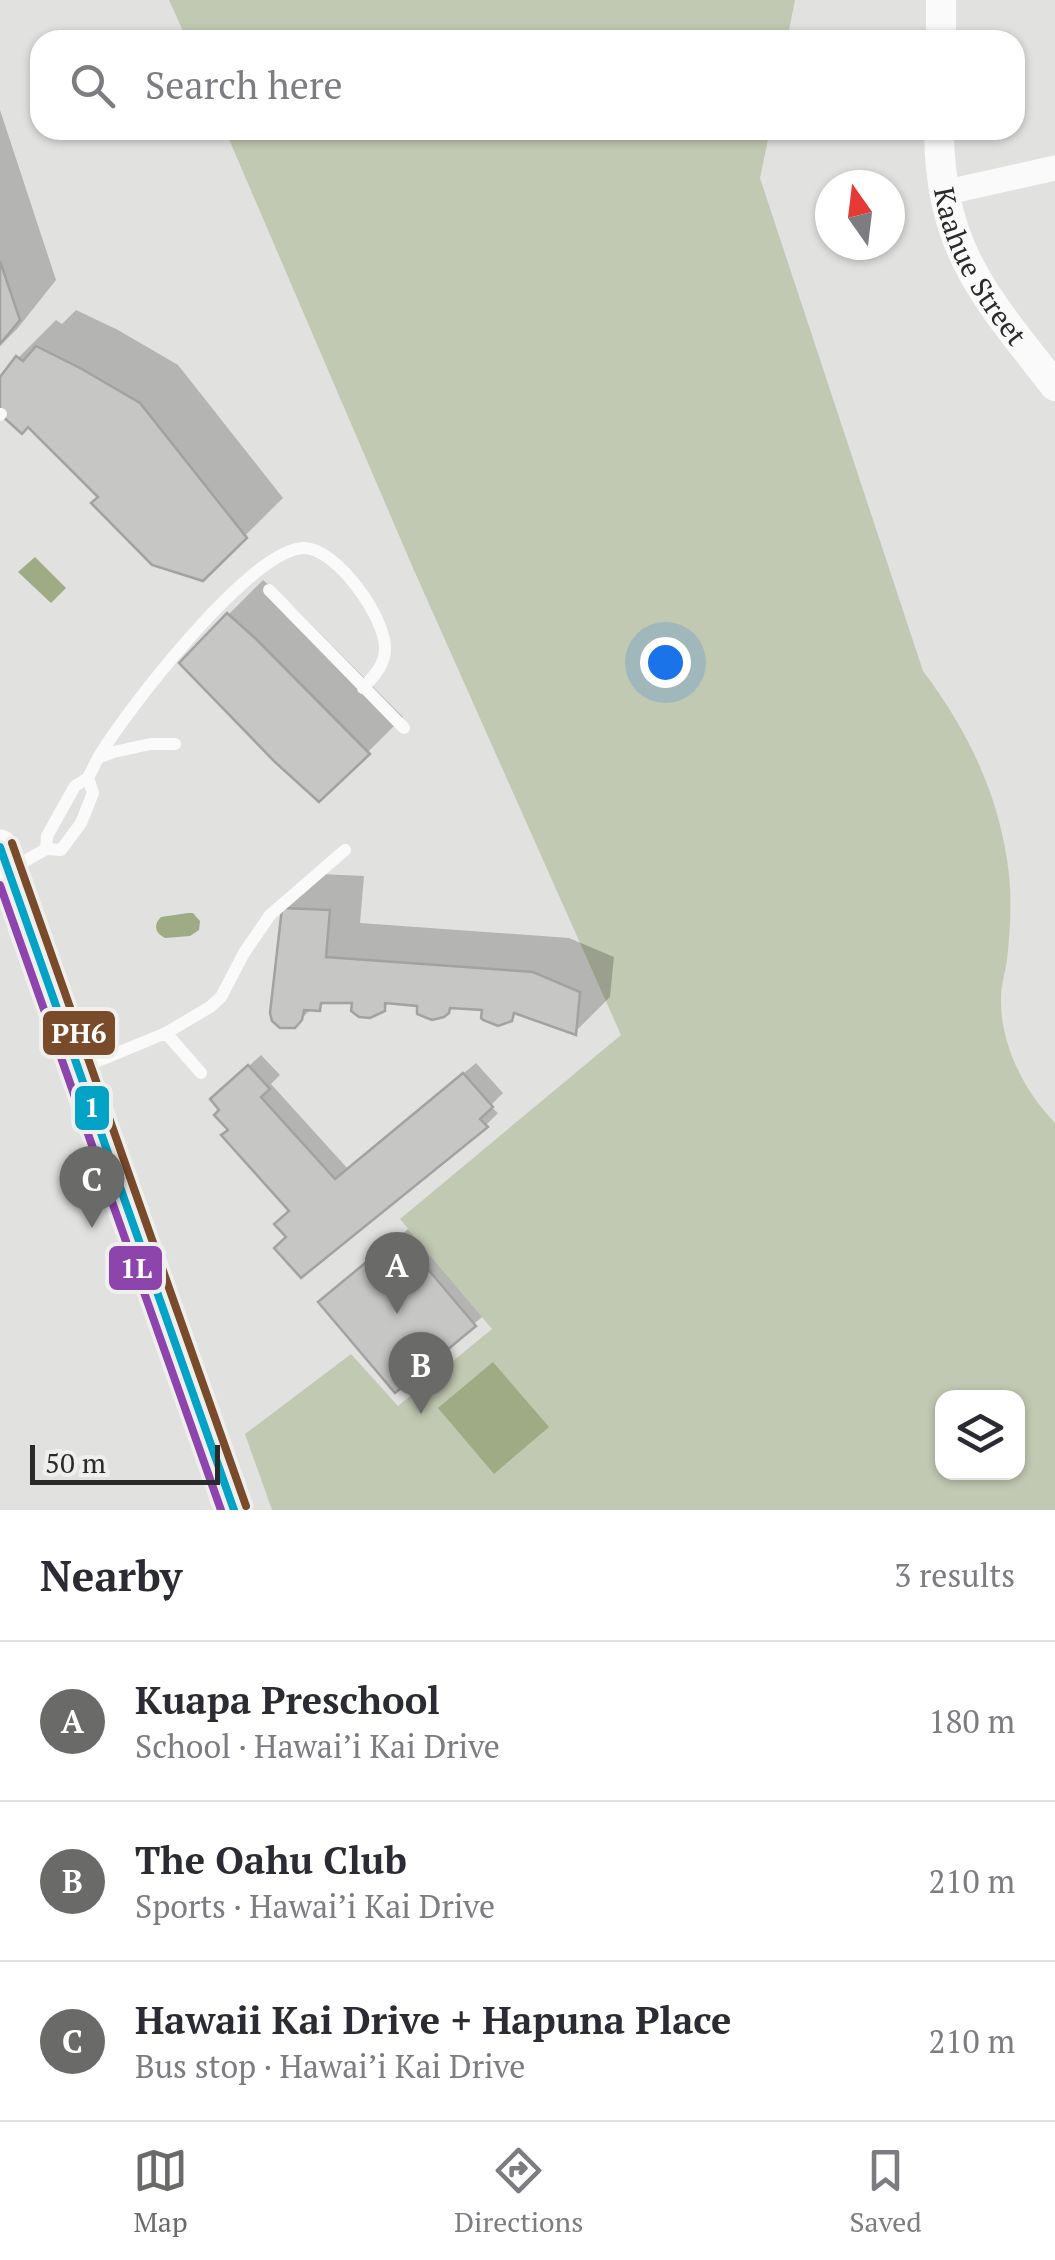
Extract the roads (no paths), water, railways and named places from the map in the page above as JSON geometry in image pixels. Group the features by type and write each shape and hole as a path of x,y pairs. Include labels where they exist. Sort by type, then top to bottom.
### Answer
{"main road":[{"path":"4,859 234,1510"}],"street":[{"path":"940,30 941,0"},
{"name":"Kaahue Street","path":"940,140 943,192 951,226 976,282 1051,371"},
{"path":"943,192 1055,168"}],"lane":[{"path":"46,848 48,836 75,786 88,778 111,736 153,679 223,602 286,552 305,548 319,552 344,569 371,609 385,640 385,652 383,664 364,688"},
{"path":"270,590 404,728"},
{"path":"98,758 150,744 175,744"},
{"path":"4,859 46,848 61,850 80,823 93,793 88,778"},
{"path":"78,1068 166,1033 210,1007 221,997 244,953 270,916 346,850"},
{"path":"166,1033 201,1073"}],"place":[{"name":"Hawaii Kai Drive + Hapuna Place","path":"92,1228"},
{"name":"Kuapa Preschool","path":"397,1314"},
{"name":"The Oahu Club","path":"421,1414"}]}
